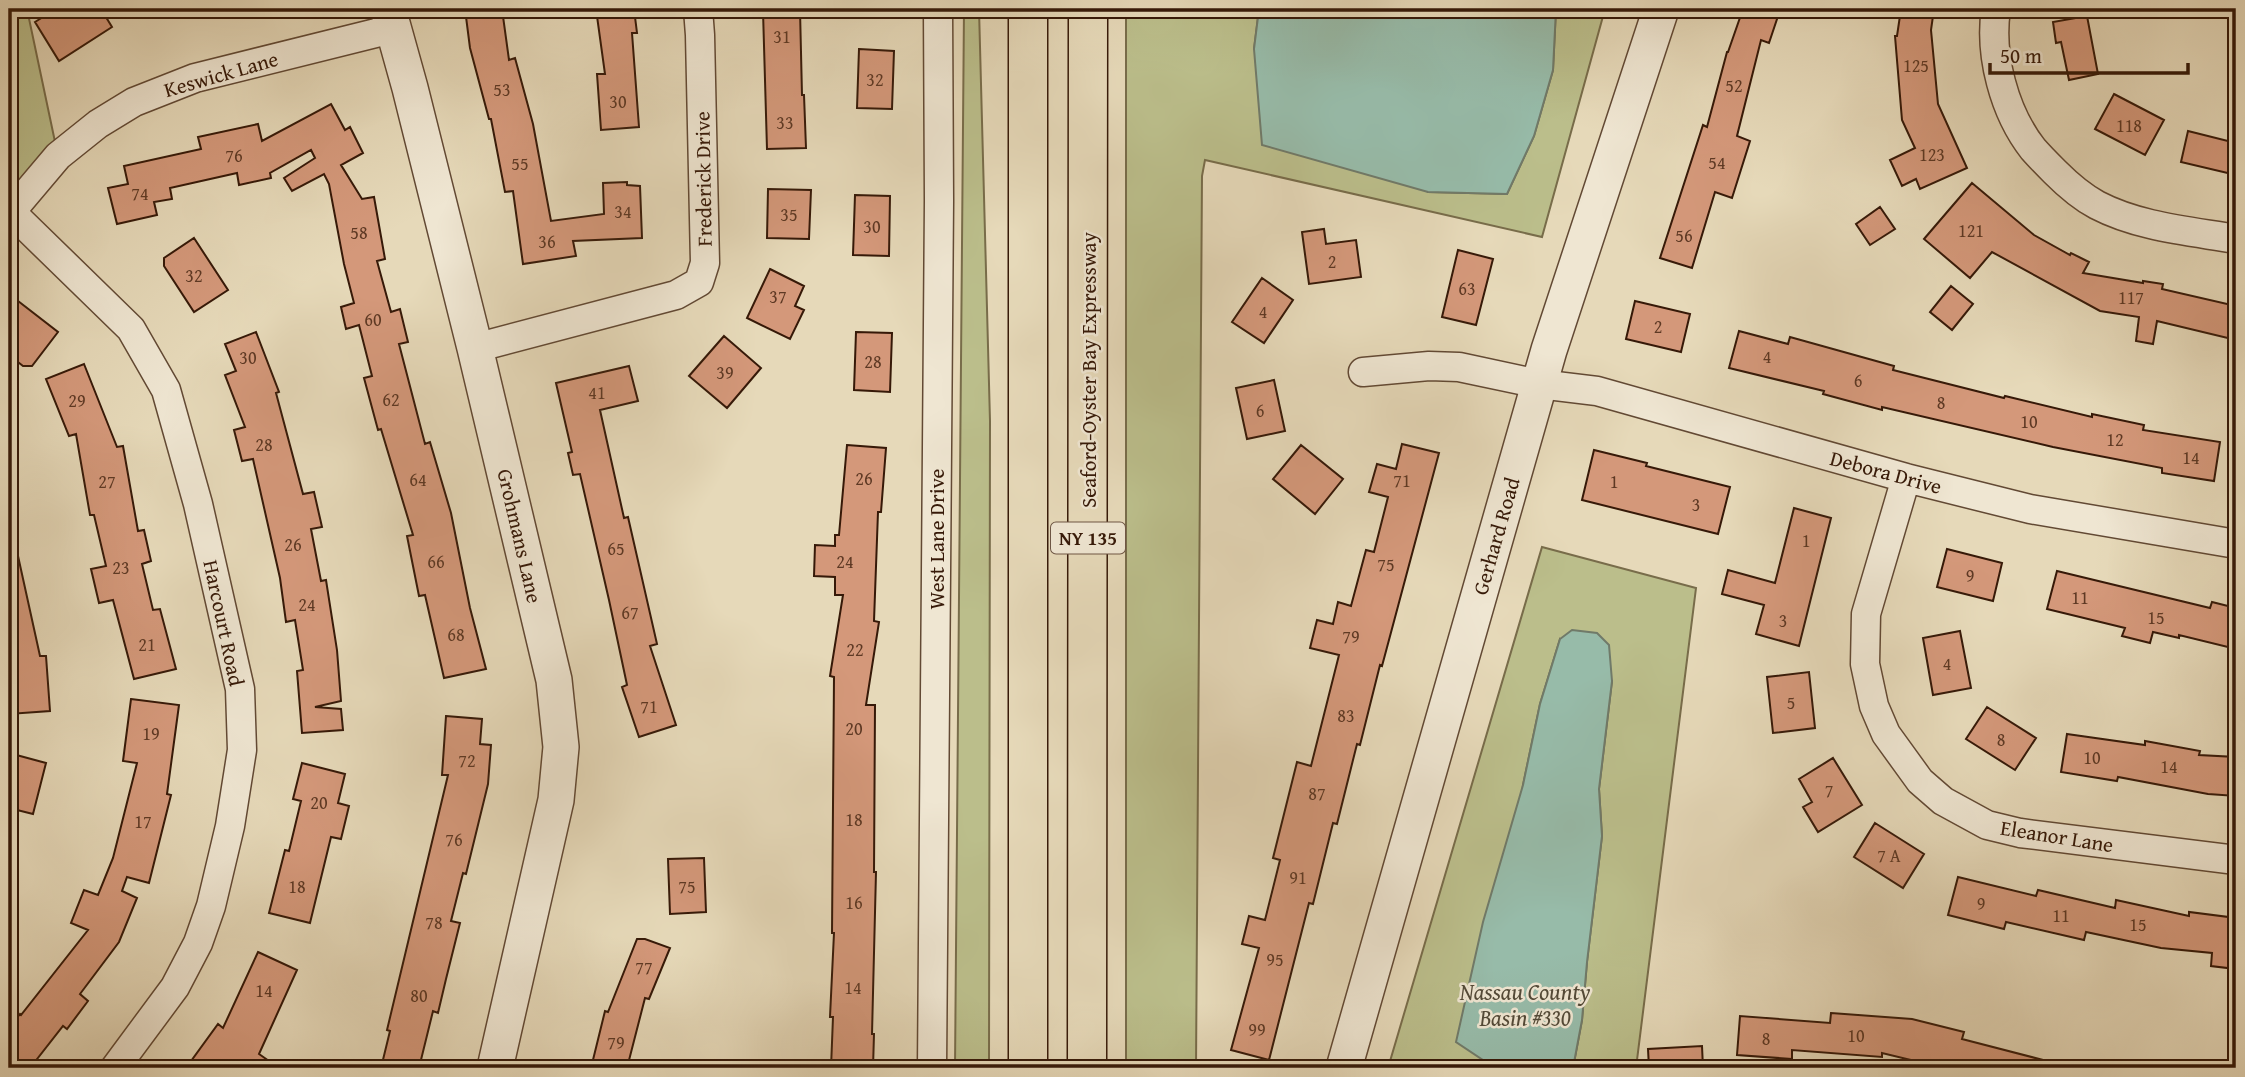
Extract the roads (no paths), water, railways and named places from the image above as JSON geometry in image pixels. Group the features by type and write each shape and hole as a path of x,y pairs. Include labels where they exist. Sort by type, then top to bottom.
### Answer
{"highway":[{"name":"NY 135","path":"1028,9 1028,1068"},
{"name":"Seaford-Oyster Bay Expressway","path":"1087,1068 1088,9"}],"street":[{"name":"Frederick Drive","path":"475,348 676,295 699,282 705,263 698,9"},
{"name":"West Lane Drive","path":"932,1068 938,9"},
{"name":"Gerhard Road","path":"1344,1068 1539,384 1650,25 1661,9"},
{"path":"1996,9 1993,26 1996,67 2014,116 2033,149 2066,183 2096,205 2130,218 2236,239"},
{"name":"Grohmans Lane","path":"390,19 410,88 475,348 554,680 561,747 556,800 495,1068"},
{"name":"Keswick Lane","path":"10,213 58,156 98,124 134,102 195,78 390,19"},
{"name":"Harcourt Road","path":"10,213 131,329 166,390 198,504 240,689 242,750 230,826 211,906 198,943 175,987 115,1068"},
{"name":"Debora Drive","path":"1363,372 1430,366 1459,367 1539,384 1597,391 1906,478 2030,509 2236,544"},
{"name":"Eleanor Lane","path":"1906,478 1866,614 1865,664 1874,706 1886,734 1920,781 1943,801 1987,825 2020,833 2236,860"}],"water":[{"path":"1259,9 1556,9 1553,70 1534,136 1507,194 1428,192 1262,145 1254,49"},
{"name":"Nassau County Basin #330","path":"1572,630 1597,633 1609,645 1612,681 1599,789 1602,836 1582,1020 1573,1068 1501,1068 1492,1066 1456,1042 1483,922 1523,785 1540,704 1560,639"}]}
